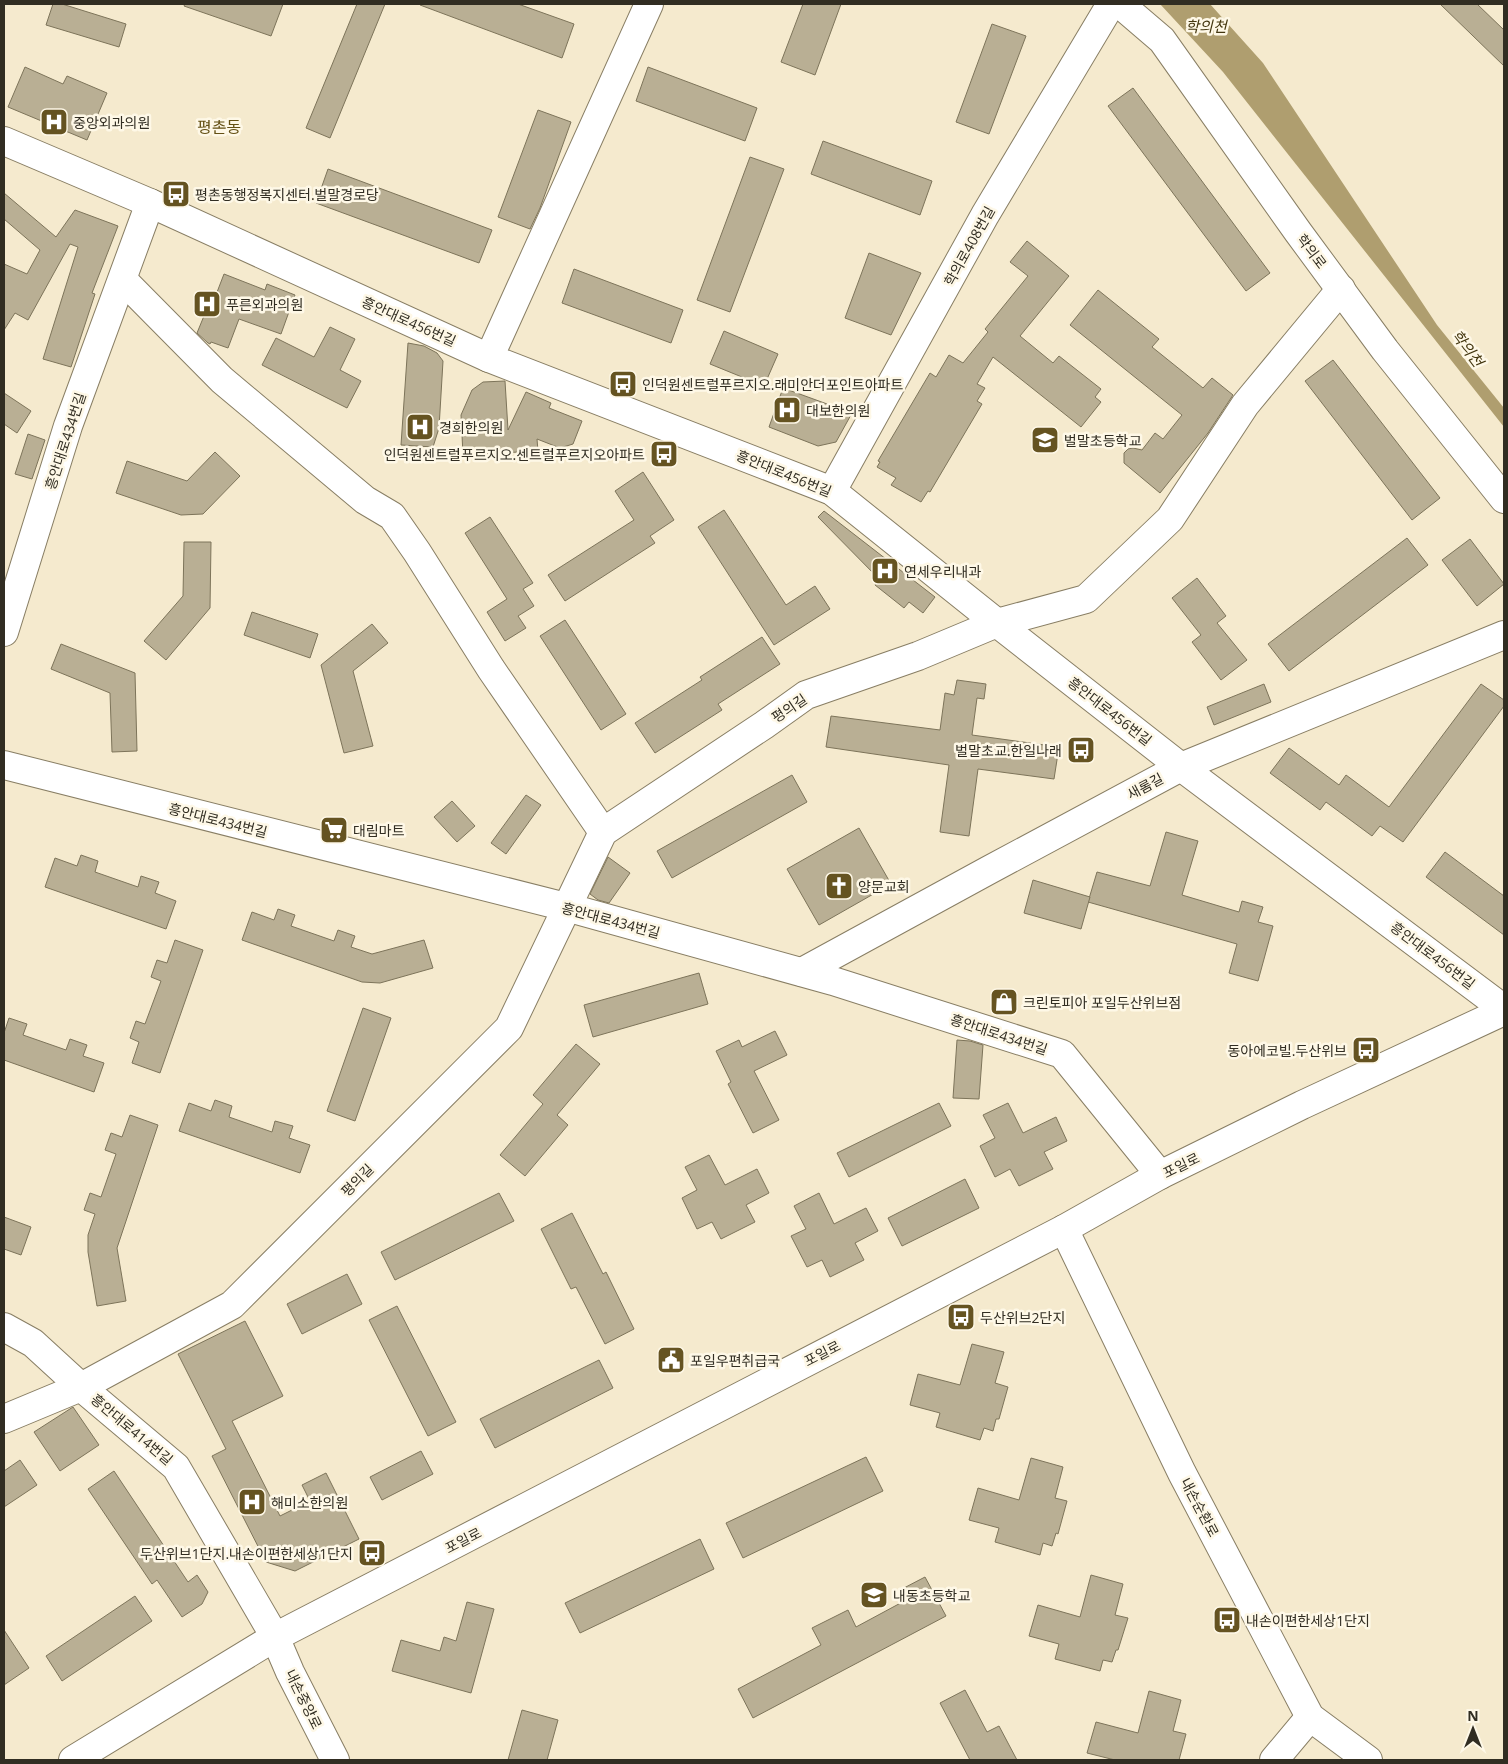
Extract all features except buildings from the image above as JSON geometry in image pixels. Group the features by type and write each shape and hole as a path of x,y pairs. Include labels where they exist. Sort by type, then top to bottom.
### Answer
{"street":[{"path":"489,358 649,4"},
{"name":"학의로408번길","path":"832,491 985,215 1111,4"},
{"name":"학의로","path":"1120,4 1162,40 1298,232 1385,350 1504,499"},
{"name":"흥안대로456번길","path":"4,141 150,204 489,358 832,491 1182,767 1504,1010"},
{"path":"150,204 123,280 222,380 365,500 392,516 417,552 490,670 603,832"},
{"name":"흥안대로434번길","path":"4,632 68,426 123,280"},
{"name":"평의길","path":"4,1419 81,1387 232,1305 509,1028 603,832 806,695 918,656 997,623 1086,599 1170,519 1245,405 1341,289"},
{"name":"새롬길","path":"802,972 997,865 1182,767 1504,635"},
{"name":"흥안대로434번길","path":"4,765 566,907 802,972 1062,1054 1160,1175"},
{"name":"포일로","path":"73,1760 275,1637 1064,1229 1160,1175 1302,1105 1504,1010"},
{"name":"내손순환로","path":"1064,1229 1182,1473 1310,1716 1368,1760"},
{"name":"흥안대로414번길","path":"4,1327 33,1343 81,1387 176,1467 275,1637"},
{"name":"내손중앙로","path":"275,1637 290,1672 335,1760"},
{"path":"1274,1760 1310,1716"}],"water":[{"name":"학의천","path":"1160,4 1210,4 1263,63 1437,325 1504,408 1504,427 1223,72"}],"place":[{"name":"중앙외과의원","path":"54,122"},
{"name":"평촌동행정복지센터.벌말경로당","path":"176,194"},
{"name":"푸른외과의원","path":"207,304"},
{"name":"인덕원센트럴푸르지오.래미안더포인트아파트","path":"623,384"},
{"name":"대보한의원","path":"787,410"},
{"name":"경희한의원","path":"420,427"},
{"name":"벌말초등학교","path":"1045,440"},
{"name":"인덕원센트럴푸르지오.센트럴푸르지오아파트","path":"664,454"},
{"name":"연세우리내과","path":"885,571"},
{"name":"벌말초교.한일나래","path":"1081,750"},
{"name":"대림마트","path":"334,830"},
{"name":"양문교회","path":"839,886"},
{"name":"크린토피아 포일두산위브점","path":"1004,1002"},
{"name":"동아에코빌.두산위브","path":"1366,1050"},
{"name":"두산위브2단지","path":"961,1317"},
{"name":"포일우편취급국","path":"671,1360"},
{"name":"해미소한의원","path":"252,1502"},
{"name":"두산위브1단지.내손이편한세상1단지","path":"372,1553"},
{"name":"내동초등학교","path":"874,1595"},
{"name":"내손이편한세상1단지","path":"1227,1620"}],"district":[{"name":"평촌동","path":"219,127"}]}
